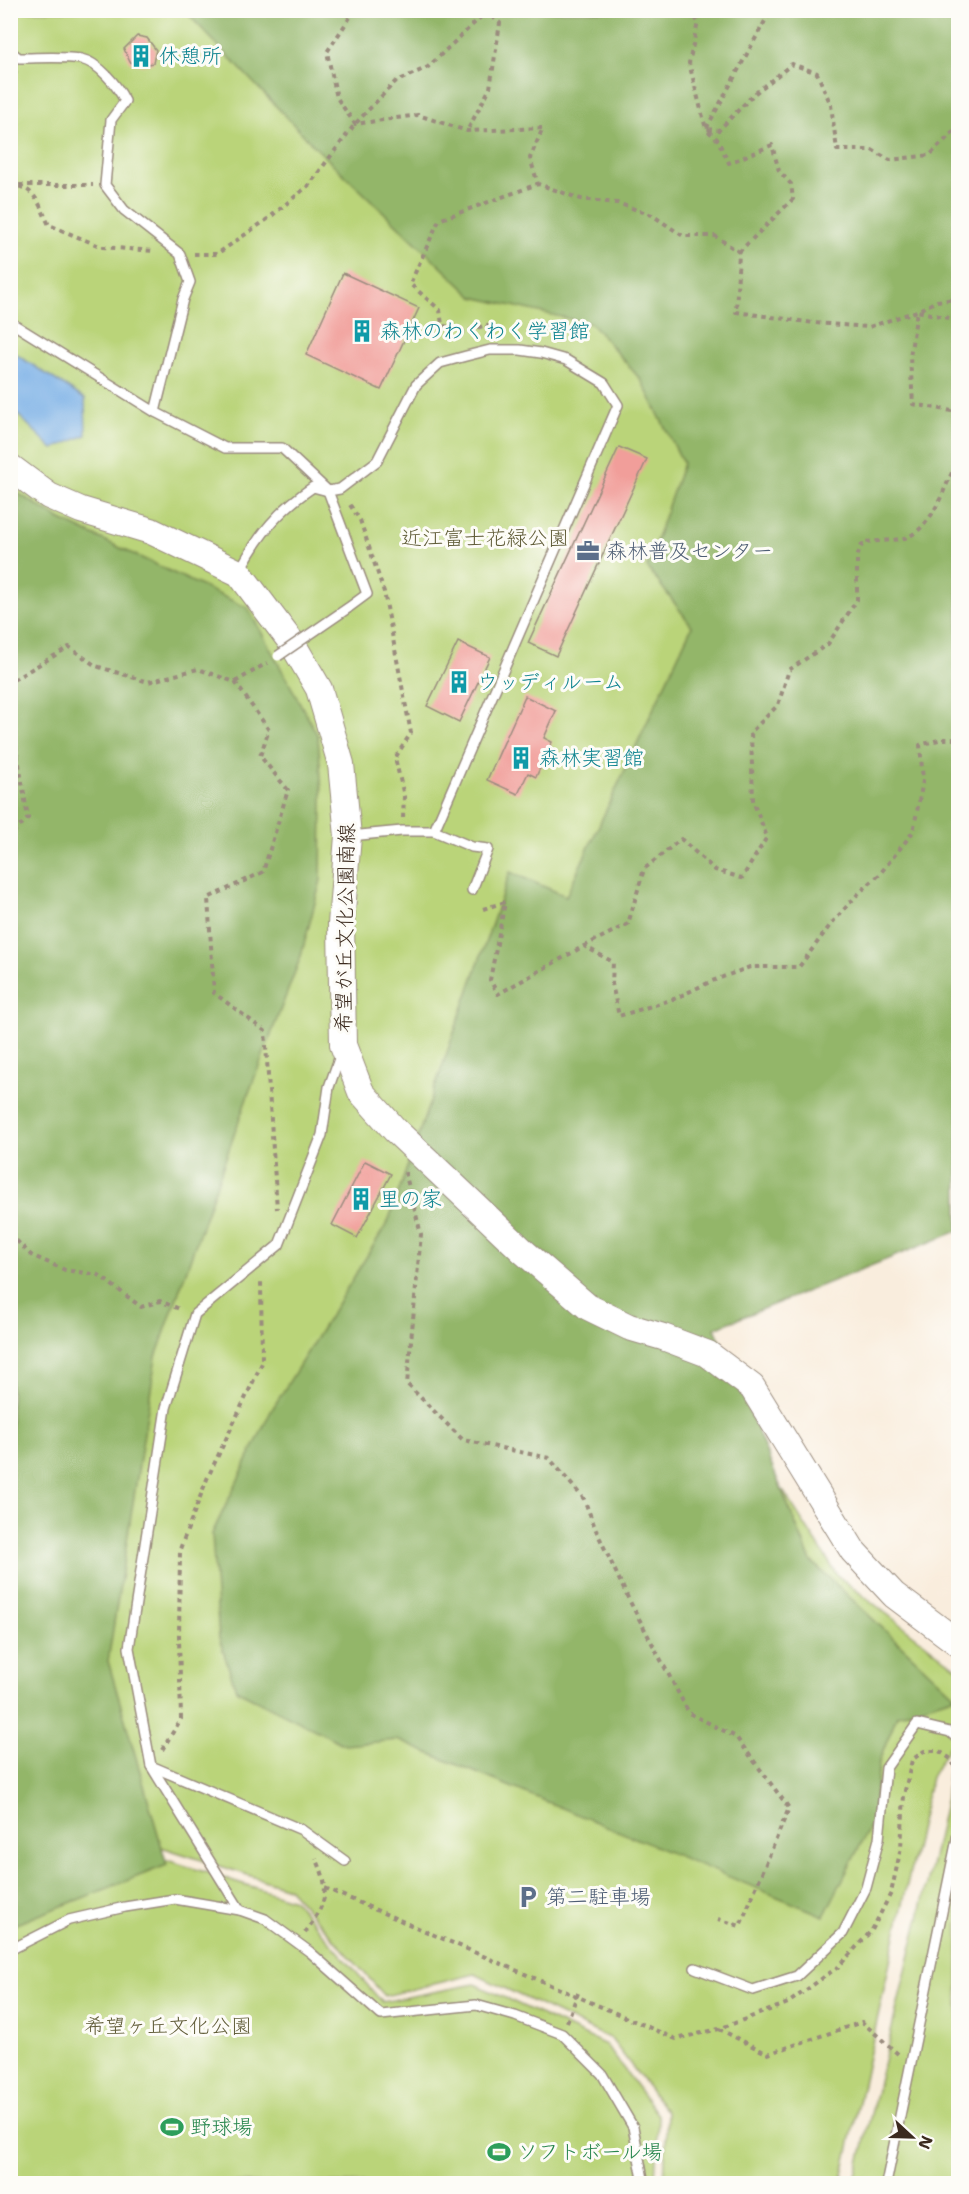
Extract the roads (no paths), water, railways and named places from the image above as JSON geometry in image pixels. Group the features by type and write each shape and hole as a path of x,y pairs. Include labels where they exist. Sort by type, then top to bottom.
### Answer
{"main road":[{"name":"希望が丘文化公園南線","path":"10,467 50,495 81,510 151,531 238,573 292,643 319,689 341,764 348,836 341,924 344,1045 361,1092 395,1130 524,1252 588,1307 629,1328 663,1337 708,1354 752,1386 852,1551 894,1595 958,1643"}],"lane":[{"path":"10,51 19,58 82,59 96,67 120,91 125,100 111,120 105,185 124,210 180,254 189,282 155,412"},
{"path":"10,322 155,412 225,448 282,448 328,491 367,594 278,656"},
{"path":"238,573 274,517 296,499 313,487 328,491 340,489 377,461 416,385 440,363 490,351 520,350 566,360 604,383 618,405 434,831"},
{"path":"348,836 402,831 434,831 472,847 488,849 472,890"},
{"path":"240,1910 152,1766 129,1647 166,1408 195,1314 279,1245 322,1135 329,1087 344,1045"},
{"path":"695,1968 753,1990 797,1976 843,1933 866,1888 879,1839 886,1768 917,1724 950,1732 958,1739"},
{"path":"152,1766 302,1830 345,1861"},
{"path":"886,2184 958,1834"},
{"path":"10,1950 69,1920 126,1907 175,1899 240,1910 265,1920 298,1942 381,2015 476,2005 515,2016 562,2034 602,2074 633,2127 644,2184"}],"water":[{"path":"11,351 85,399 86,435 53,449 11,408"}],"place":[{"name":"休憩所","path":"141,56"},
{"name":"森林のわくわく学習館","path":"362,331"},
{"name":"森林普及センター","path":"588,551"},
{"name":"ウッディルーム","path":"459,682"},
{"name":"森林実習館","path":"521,758"},
{"name":"里の家","path":"361,1199"},
{"name":"第二駐車場","path":"528,1897"},
{"name":"野球場","path":"172,2127"},
{"name":"ソフトボール場","path":"499,2152"}],"park label":[{"name":"近江富士花緑公園","path":"485,538"},
{"name":"希望ヶ丘文化公園","path":"168,2026"}]}
